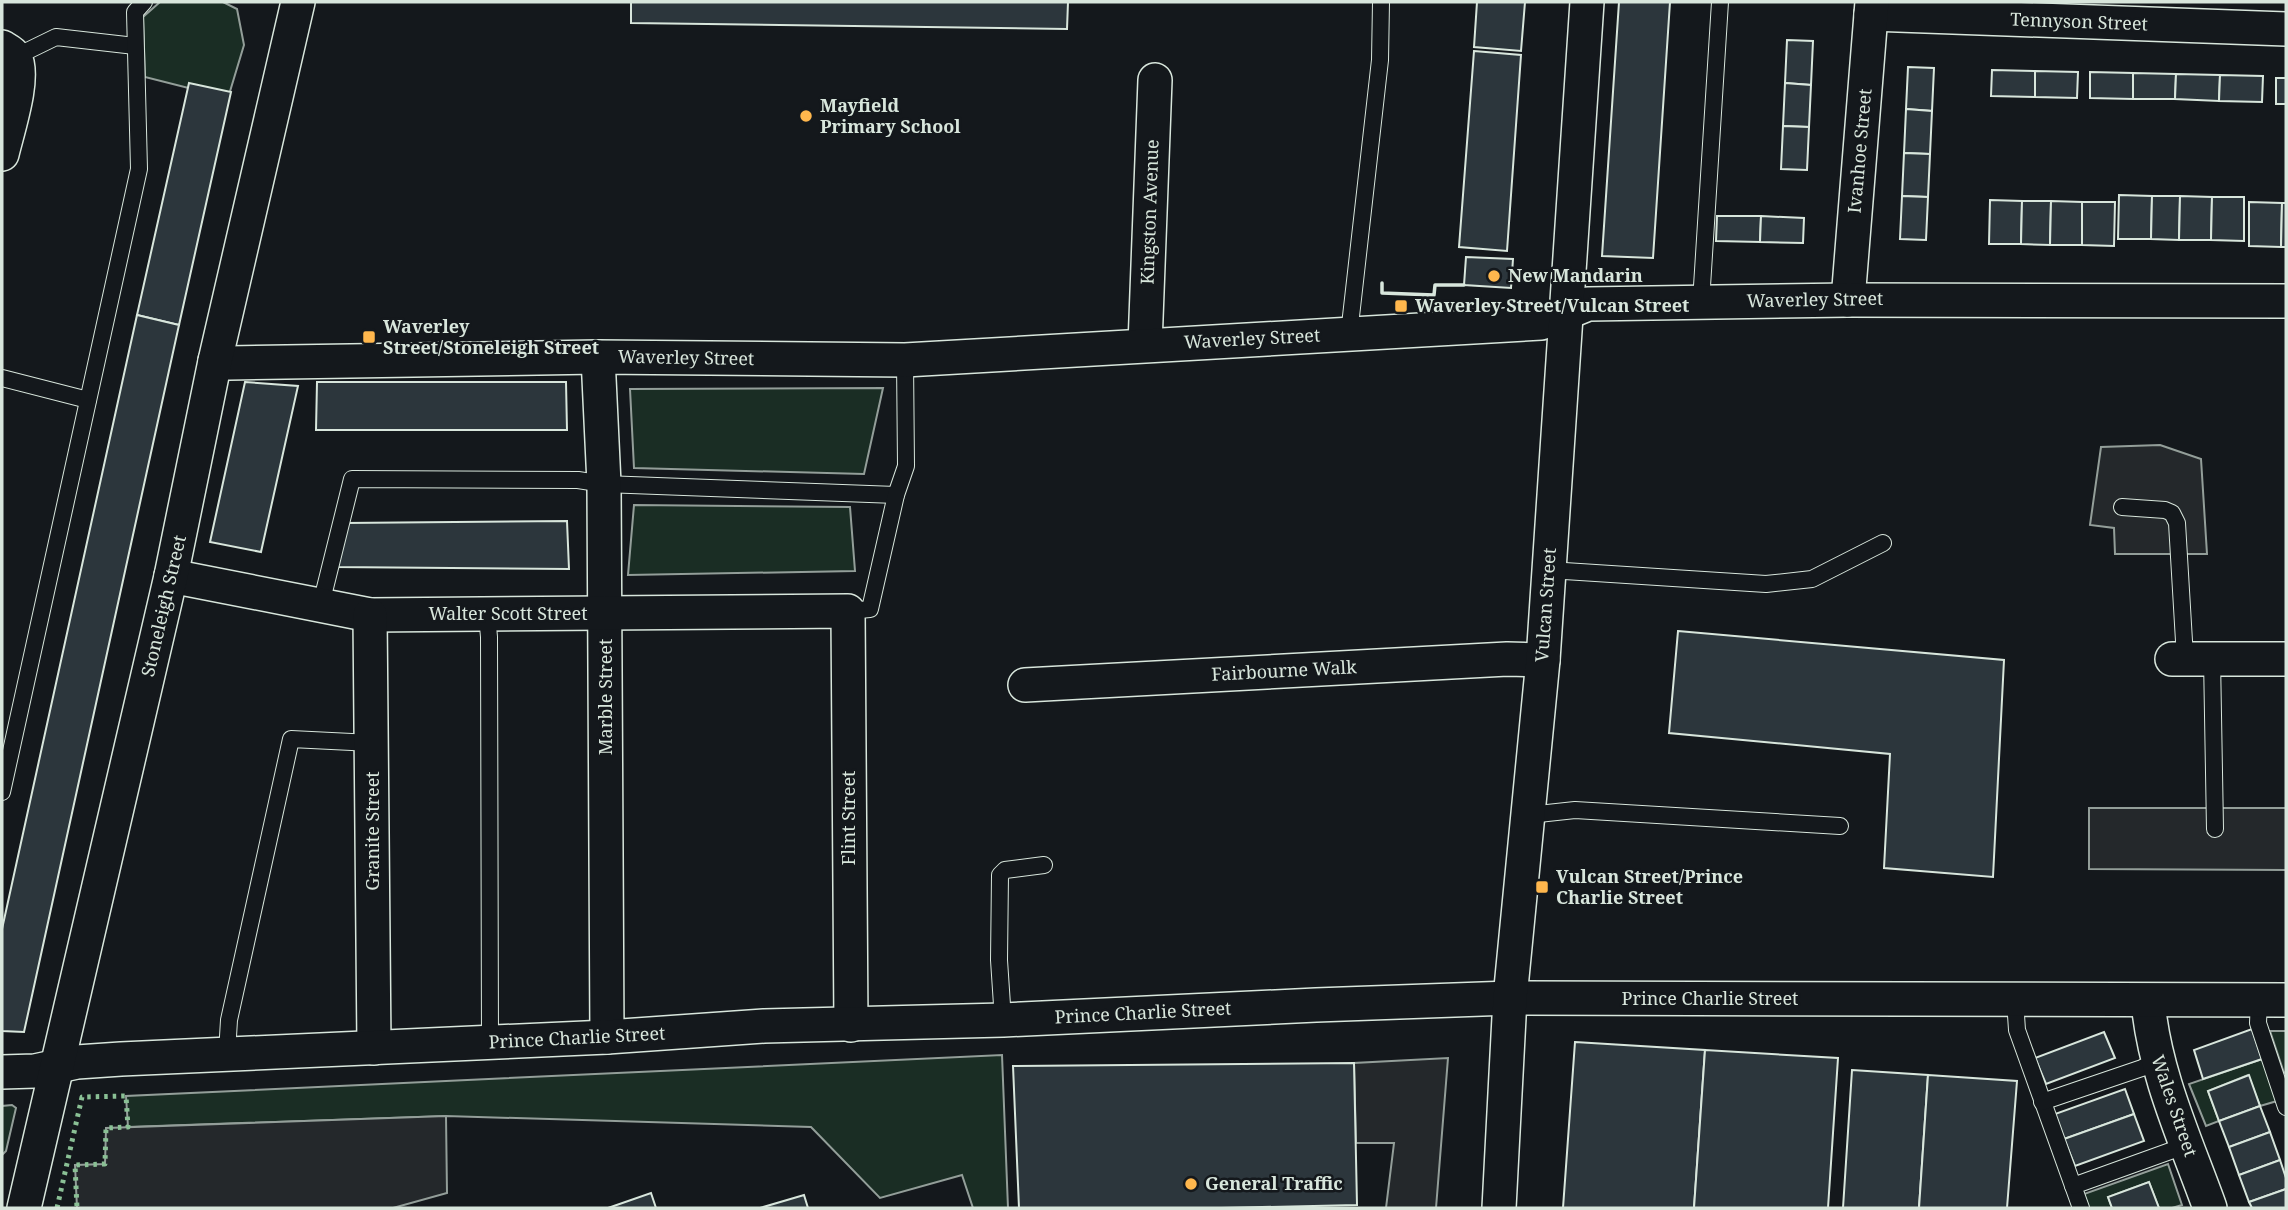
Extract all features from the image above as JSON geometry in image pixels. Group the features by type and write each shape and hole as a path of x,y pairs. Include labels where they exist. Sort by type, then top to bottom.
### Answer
{"street":[{"name":"Stoneleigh Street","path":"24,1208 171,576 215,361 298,2"},
{"name":"Vulcan Street","path":"1499,1208 1510,998 1543,660 1587,2"},
{"name":"Tennyson Street","path":"1871,8 2286,29"},
{"name":"Ivanhoe Street","path":"1848,300 1871,8"},
{"path":"2,154 18,82 18,66 8,52"},
{"name":"Kingston Avenue","path":"1145,345 1155,80"},
{"name":"Waverley Street","path":"215,361 229,363 598,358 905,360 1541,323 1588,304 1848,300 2286,301"},
{"name":"Marble Street","path":"598,358 606,614 607,1037"},
{"name":"Walter Scott Street","path":"171,576 370,615 848,611"},
{"name":"Flint Street","path":"848,611 851,1025"},
{"name":"Granite Street","path":"370,615 374,1048"},
{"path":"2190,658 2286,659"},
{"name":"Fairbourne Walk","path":"1025,685 1507,659 1543,660"},
{"name":"Prince Charlie Street","path":"2,1072 35,1071 77,1062 607,1037 764,1026 1003,1020 1510,998 2273,1000"},
{"name":"Wales Street","path":"2148,1001 2157,1061 2210,1208"}],"lane":[{"path":"2,792 7,746 139,169 135,12 144,2"},
{"path":"1349,334 1380,60 1381,2"},
{"path":"1701,302 1720,2"},
{"path":"8,52 56,37 135,46"},
{"path":"848,611 870,609 896,495 906,466 905,360"},
{"path":"2,378 88,400"},
{"path":"321,604 352,479 578,480 604,484 896,495"},
{"path":"2122,507 2165,510 2172,513 2177,523 2190,658 2215,829"},
{"path":"1549,570 1766,584 1812,579 1883,543"},
{"path":"488,615 490,1043"},
{"path":"227,1053 229,1020 291,739 372,743"},
{"path":"1529,815 1575,810 1840,826"},
{"path":"1003,1020 999,960 1000,875 1005,870 1044,865"},
{"path":"2015,1000 2017,1030 2081,1208"},
{"path":"2273,1000 2258,1023 2286,1107"},
{"path":"2042,1102 2157,1061"},
{"path":"2073,1186 2187,1144"}],"green space":[{"path":"160,2 223,2 237,9 244,45 228,98 145,77 143,17"},
{"path":"883,388 864,474 634,468 630,389"},
{"path":"634,505 850,507 855,571 628,575"},
{"path":"2270,1031 2286,1031 2284,1073"},
{"path":"1002,1055 1008,1208 973,1208 962,1175 880,1198 811,1127 446,1116 128,1127 126,1096"},
{"path":"2262,1059 2277,1101 2260,1106 2248,1075 2208,1091 2219,1121 2206,1126 2189,1084"},
{"path":"12,1105 16,1108 6,1151 2,1155 2,1106"},
{"path":"2168,1164 2182,1205 2159,1208 2149,1182 2108,1197 2112,1208 2089,1208 2084,1194"}],"shaded area":[{"path":"2160,445 2201,459 2207,554 2115,554 2114,528 2090,525 2101,447"},
{"path":"2089,808 2286,808 2286,870 2089,869"},
{"path":"1448,1058 1436,1208 1386,1208 1394,1143 1356,1143 1354,1063"},
{"path":"446,1116 447,1193 393,1208 77,1208 75,1165 105,1164 106,1128"}],"building":[{"path":"631,2 1068,2 1067,29 631,23"},
{"path":"1477,2 1525,2 1521,51 1474,47"},
{"path":"1619,2 1670,2 1653,258 1602,256"},
{"path":"1787,40 1813,41 1811,85 1785,83"},
{"path":"1474,51 1521,55 1507,251 1459,247"},
{"path":"1908,67 1934,68 1932,111 1906,109"},
{"path":"1992,70 2035,71 2035,97 1991,96"},
{"path":"2035,71 2078,72 2077,98 2035,97"},
{"path":"2090,72 2133,73 2133,99 2090,98"},
{"path":"2133,73 2176,74 2175,99 2133,99"},
{"path":"2176,74 2220,75 2219,101 2175,99"},
{"path":"2220,75 2263,76 2262,102 2219,101"},
{"path":"2276,78 2286,78 2286,104 2276,104"},
{"path":"189,83 231,92 179,325 137,315"},
{"path":"1785,83 1811,85 1809,127 1783,126"},
{"path":"1906,109 1932,111 1930,154 1904,153"},
{"path":"1783,126 1809,127 1807,170 1781,169"},
{"path":"1904,153 1930,154 1928,197 1902,196"},
{"path":"2119,195 2152,196 2151,239 2118,239"},
{"path":"1902,196 1928,197 1926,240 1900,239"},
{"path":"2152,196 2180,196 2179,240 2151,239"},
{"path":"2180,196 2212,197 2211,240 2179,240"},
{"path":"2212,197 2244,197 2244,241 2211,240"},
{"path":"1990,200 2022,201 2021,244 1989,244"},
{"path":"2022,201 2051,201 2050,245 2021,244"},
{"path":"2051,201 2082,202 2082,245 2050,245"},
{"path":"2082,202 2115,202 2114,246 2082,245"},
{"path":"2249,202 2282,203 2281,247 2249,246"},
{"path":"2282,203 2286,203 2286,247 2281,247"},
{"path":"1717,216 1761,216 1760,242 1716,241"},
{"path":"1761,216 1804,218 1803,243 1760,242"},
{"path":"1466,257 1513,259 1511,288 1464,285"},
{"path":"137,315 179,325 24,1032 2,1031 2,929"},
{"path":"245,382 298,386 261,552 210,542"},
{"path":"317,382 566,382 567,430 316,430"},
{"path":"567,521 569,569 334,567 344,523"},
{"path":"1678,631 2004,660 1993,877 1884,868 1890,754 1669,733"},
{"path":"2252,1029 2262,1059 2203,1079 2194,1050"},
{"path":"2104,1032 2115,1058 2046,1084 2035,1058"},
{"path":"1575,1042 1705,1050 1694,1208 1563,1208"},
{"path":"1705,1050 1838,1058 1828,1208 1694,1208"},
{"path":"1354,1063 1357,1205 1019,1208 1013,1066"},
{"path":"1852,1070 1928,1075 1919,1208 1843,1208"},
{"path":"1928,1075 2017,1081 2007,1208 1919,1208"},
{"path":"2249,1075 2260,1106 2219,1121 2208,1091"},
{"path":"2125,1089 2134,1114 2064,1139 2055,1114"},
{"path":"2260,1106 2270,1132 2229,1147 2219,1121"},
{"path":"2134,1114 2144,1141 2075,1166 2064,1139"},
{"path":"2270,1132 2280,1160 2239,1175 2229,1147"},
{"path":"2280,1160 2286,1178 2286,1189 2249,1202 2239,1175"},
{"path":"2149,1182 2159,1208 2112,1208 2108,1197"},
{"path":"2286,1189 2286,1208 2252,1208 2249,1202"},
{"path":"651,1193 656,1208 608,1208"},
{"path":"804,1195 808,1208 760,1208"}],"hedge":[{"path":"57,1208 82,1097 126,1096 128,1127 106,1128 105,1164 75,1165 77,1208"}],"wall":[{"path":"1382,283 1382,293 1434,295 1435,285 1464,285"}],"place":[{"name":"Mayfield Primary School","path":"806,116"},
{"name":"New Mandarin","path":"1494,276"},
{"name":"Waverley Street/Vulcan Street","path":"1401,306"},
{"name":"Waverley Street/Stoneleigh Street","path":"369,337"},
{"name":"Vulcan Street/Prince Charlie Street","path":"1542,887"},
{"name":"General Traffic","path":"1191,1184"}]}
